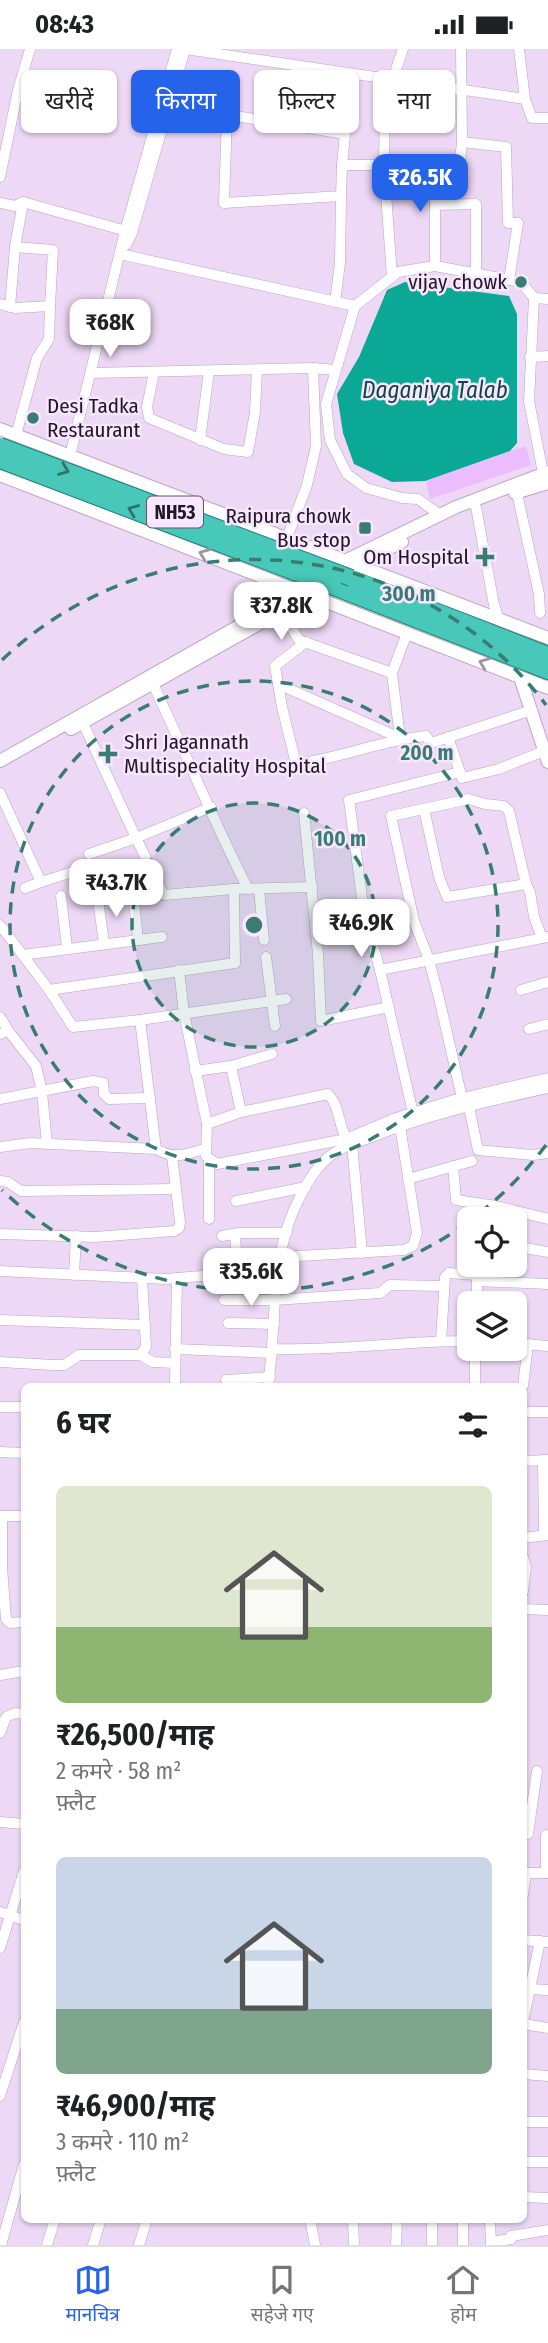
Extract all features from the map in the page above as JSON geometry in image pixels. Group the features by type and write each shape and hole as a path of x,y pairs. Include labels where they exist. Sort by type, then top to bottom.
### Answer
{"highway":[{"name":"NH53","path":"0,446 548,655"},
{"name":"NH53","path":"0,460 548,671"}],"street":[{"path":"0,177 18,90 30,49"},
{"path":"173,70 177,49"},
{"path":"178,70 185,49 373,76"},
{"path":"396,70 402,49"},
{"path":"342,165 460,161 461,49"},
{"path":"519,49 525,99 532,118 548,118"},
{"path":"455,88 525,99"},
{"path":"240,117 345,134 340,263 335,302"},
{"path":"70,456 121,254 158,133"},
{"path":"226,133 224,203 341,196"},
{"path":"384,133 384,165 392,277"},
{"path":"462,142 506,146 508,223 518,223 509,280"},
{"path":"435,162 435,266"},
{"path":"0,203 15,206 23,202 128,232"},
{"path":"23,202 5,306 50,306"},
{"path":"435,205 476,204 475,274"},
{"path":"15,247 53,250 48,339 37,358 16,435"},
{"path":"121,254 355,306"},
{"path":"440,515 418,499 402,498 366,488 347,474 330,440 326,404 355,306 397,272 435,266 521,282 534,299 529,401 546,478"},
{"path":"534,299 548,299"},
{"path":"530,357 548,356"},
{"path":"91,373 313,368 335,370"},
{"path":"287,538 307,485 316,446 313,368"},
{"path":"154,372 147,407 149,418 224,449 248,452 255,412 257,370"},
{"path":"200,440 209,371"},
{"path":"0,429 548,638"},
{"path":"0,475 548,688"},
{"path":"350,563 368,560 432,526 517,493 546,478"},
{"path":"0,761 440,515 546,478"},
{"path":"517,493 543,594 540,613"},
{"path":"476,507 499,619"},
{"path":"0,770 281,611 302,592"},
{"path":"281,611 299,640 392,673"},
{"path":"400,738 392,673 407,633"},
{"path":"306,642 275,666 296,764 320,761 400,738 426,736 431,743 532,710"},
{"path":"448,737 462,778 546,756 520,677"},
{"path":"153,684 211,807 222,837 254,889 264,940"},
{"path":"278,684 400,738"},
{"path":"83,723 164,895 312,887"},
{"path":"413,1113 364,913 349,800 460,772"},
{"path":"0,793 41,882"},
{"path":"380,970 429,960 545,937 534,917 509,811 504,806 469,799 391,816 414,921 429,960 478,1150 533,1155 548,1153"},
{"path":"89,854 211,807"},
{"path":"424,809 439,877 447,897 526,884"},
{"path":"304,813 318,954 321,1021 389,1007"},
{"path":"25,888 76,871"},
{"path":"49,990 235,963 234,890"},
{"path":"61,896 67,948"},
{"path":"98,899 104,944"},
{"path":"134,901 138,940"},
{"path":"0,925 4,938 22,955 73,1027 286,999"},
{"path":"22,955 162,937"},
{"path":"266,957 275,1026"},
{"path":"178,970 206,1125 209,1219"},
{"path":"521,990 548,982"},
{"path":"0,1017 3,1031 36,1066 42,1092 47,1144"},
{"path":"140,1020 156,1149"},
{"path":"529,1029 548,1024"},
{"path":"195,1071 230,1066 272,1054"},
{"path":"230,1066 240,1112"},
{"path":"209,1160 217,1164 349,1142 466,1102 548,1078"},
{"path":"0,1099 93,1081 103,1083 104,1094 109,1099 150,1098"},
{"path":"226,1380 269,1382 274,1300 287,1233 306,1187 317,1168 331,1155 349,1142 413,1113 548,1088"},
{"path":"206,1125 240,1112 328,1094 335,1100 349,1142 362,1253"},
{"path":"281,1257 404,1250 413,1246 417,1233 400,1126"},
{"path":"0,1147 30,1143 156,1149 172,1156 205,1149"},
{"path":"0,1234 76,1236 174,1231 180,1222 172,1156"},
{"path":"408,1179 472,1161"},
{"path":"453,1166 456,1201 479,1203 548,1219"},
{"path":"0,1181 8,1182 21,1191 176,1189"},
{"path":"236,1201 306,1187"},
{"path":"479,1203 479,1207"},
{"path":"222,1236 287,1233"},
{"path":"235,1234 237,1268"},
{"path":"74,1275 76,1236"},
{"path":"527,1248 548,1252"},
{"path":"0,1271 177,1278 237,1268 278,1269"},
{"path":"441,1341 444,1279 449,1273 457,1273"},
{"path":"498,1277 548,1284"},
{"path":"140,1355 146,1347 142,1278"},
{"path":"175,1383 177,1278"},
{"path":"225,1300 274,1300 380,1293 390,1285 443,1286"},
{"path":"0,1320 145,1325"},
{"path":"228,1323 274,1324"},
{"path":"175,1349 318,1351 457,1341"},
{"path":"523,1383 528,1344 548,1346"},
{"path":"0,1362 64,1365 79,1355 140,1355 153,1362 175,1363"},
{"path":"475,1361 475,1383"},
{"path":"0,1407 21,1407"},
{"path":"527,1412 548,1412"},
{"path":"0,1452 21,1453"},
{"path":"527,1461 545,1460 546,1535 527,1537"},
{"path":"21,1516 1,1517 1,1568 6,1619 10,1623 21,1622"},
{"path":"527,1609 548,1609"},
{"path":"0,1675 21,1672"},
{"path":"0,1733 6,1717 21,1714"},
{"path":"527,1828 537,1770"},
{"path":"0,1822 21,1824"},
{"path":"527,1834 547,1835 547,1873 527,1873"},
{"path":"0,1948 5,1914 21,1878"},
{"path":"527,2004 544,1942"},
{"path":"530,1989 548,1990"},
{"path":"527,2024 548,2028"},
{"path":"0,2096 21,2031"},
{"path":"527,2074 548,2076"},
{"path":"527,2122 548,2122"},
{"path":"527,2162 548,2162"},
{"path":"1,2245 21,2175"},
{"path":"527,2197 548,2198"},
{"path":"47,2245 54,2223"},
{"path":"93,2245 100,2223"},
{"path":"139,2245 146,2223"},
{"path":"311,2223 315,2245"},
{"path":"353,2223 354,2245"},
{"path":"396,2245 397,2223"},
{"path":"432,2223 432,2245"},
{"path":"463,2223 463,2245"},
{"path":"490,2223 491,2244 511,2239 511,2236 548,2230"}],"shaded area":[{"path":"526,446 531,465 430,499 426,480"}],"water":[{"name":"Daganiya Talab","path":"405,282 509,296 517,314 517,443 510,451 425,481 392,482 354,464 343,433 337,394 359,357 387,290"}],"place":[{"name":"vijay chowk","path":"521,282"},
{"name":"Desi Tadka Restaurant","path":"33,418"},
{"name":"Raipura chowk Bus stop","path":"365,528"},
{"name":"Om Hospital","path":"485,557"},
{"name":"Shri Jagannath Multispeciality Hospital","path":"108,754"}]}
